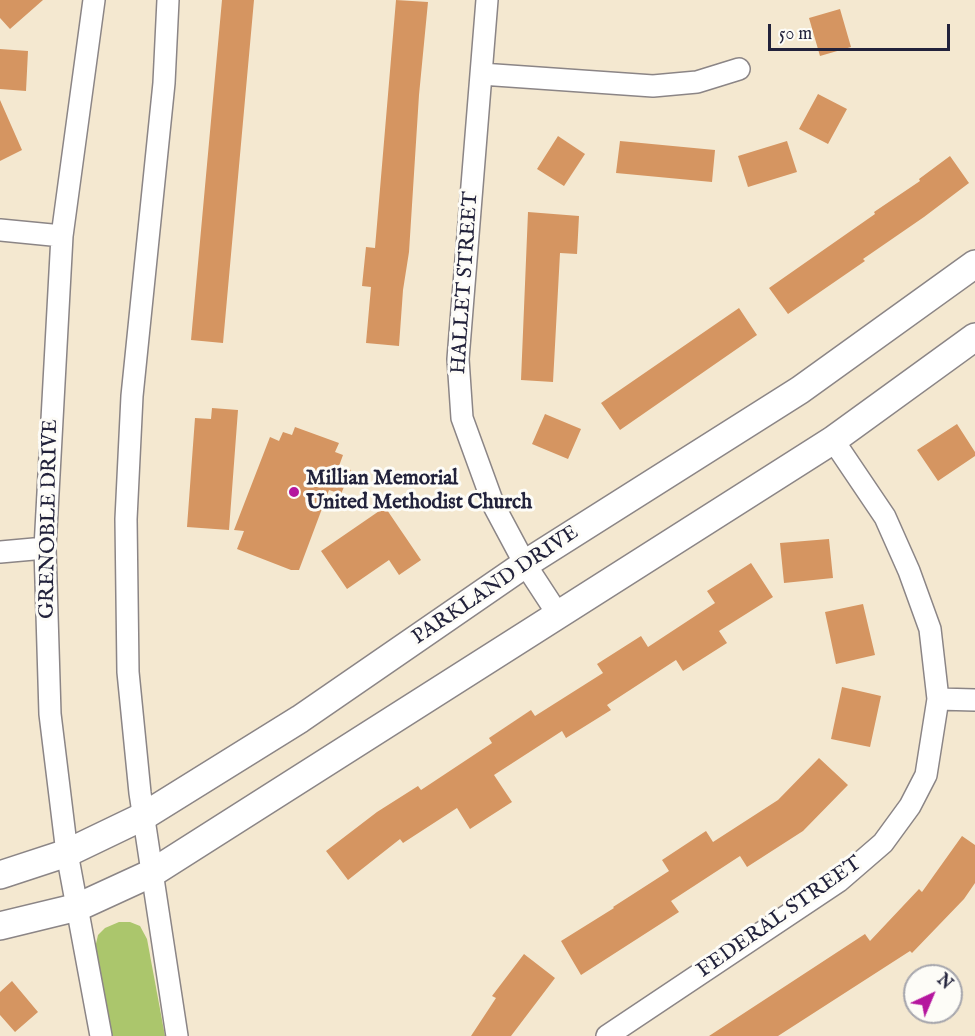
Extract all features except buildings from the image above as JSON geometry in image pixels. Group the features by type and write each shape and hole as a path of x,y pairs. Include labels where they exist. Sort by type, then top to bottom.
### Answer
{"street":[{"name":"GRENOBLE DRIVE","path":"94,0 62,236 45,548 50,714 68,854 102,1036"},
{"path":"168,0 164,83 132,396 126,519 128,672 140,793 177,1036"},
{"name":"HALLET STREET","path":"488,0 458,359 462,418 494,506 525,564 559,616"},
{"path":"481,74 652,86 697,82 739,69"},
{"path":"0,230 62,236"},
{"name":"PARKLAND DRIVE","path":"0,875 68,854 144,816 300,719 525,564 800,390 975,264"},
{"path":"0,926 78,907 153,873 833,440 975,337"},
{"name":"FEDERAL STREET","path":"607,1036 840,881 883,843 910,807 926,775 938,699 930,629 909,571 885,517 833,440"},
{"path":"0,552 45,548"},
{"path":"938,699 975,700"}],"green space":[{"path":"119,922 130,922 140,926 147,939 165,1036 111,1036 95,948 98,935 105,928"}],"place":[{"name":"Millian Memorial United Methodist Church","path":"294,492"}]}
